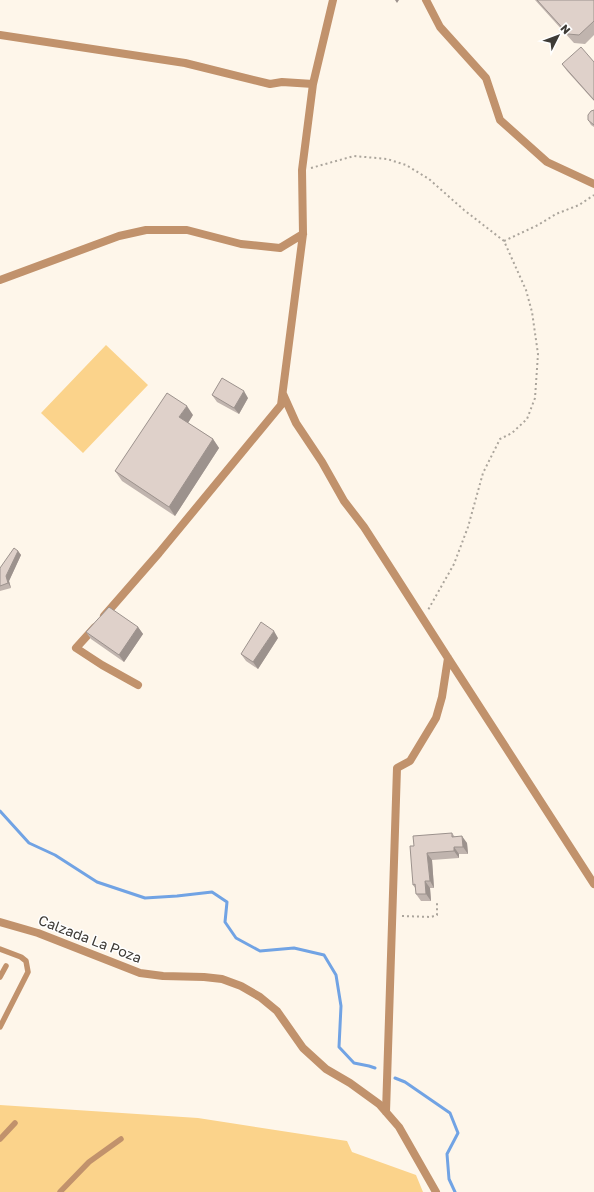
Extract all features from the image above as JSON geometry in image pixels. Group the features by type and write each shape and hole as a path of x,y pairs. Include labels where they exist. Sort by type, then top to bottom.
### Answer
{"street":[{"path":"138,685 102,665 76,648 159,554 281,405 303,234 302,170 313,84 333,0"},
{"path":"426,0 440,27 486,78 500,120 547,162 594,184"},
{"path":"0,35 184,63 270,84 282,82 313,84"},
{"path":"0,280 119,236 146,230 187,230 241,244 280,248 303,234"},
{"path":"282,393 296,423 322,462 344,501 364,528 423,618 594,884"},
{"path":"386,1112 397,768 410,761 436,718 442,697 448,658"},
{"name":"Calzada La Poza","path":"0,922 38,933 140,973 164,976 222,979 240,986 260,997 277,1011 303,1048 326,1069 350,1083 379,1104 399,1127 436,1192"}],"lane":[{"path":"0,950 21,957 26,961 28,972 0,1027"},
{"path":"0,977 6,966"},
{"path":"0,1139 15,1123"},
{"path":"60,1192 90,1162 121,1139"}],"path":[{"path":"302,170 354,156 386,160 406,165 429,179 464,210 504,241 526,290 532,312 538,354 535,398 527,419 512,433 500,440 483,473 468,527 454,564 423,618"},
{"path":"504,241 538,225 556,214 579,205 594,195"},
{"path":"392,916 431,917 436,915 437,901"}],"shaded area":[{"path":"106,345 148,385 83,453 41,413"},
{"path":"0,1105 198,1118 347,1141 352,1152 416,1175 423,1192 0,1192"}],"building":[{"path":"537,0 594,0 594,21 579,35 568,34"},
{"path":"581,47 594,62 594,100 562,64"},
{"path":"594,110 594,125 588,120 588,115"},
{"path":"222,378 244,391 234,408 212,395"},
{"path":"167,393 187,406 179,417 213,439 169,507 115,471"},
{"path":"14,548 18,551 6,576 8,583 0,586 0,568"},
{"path":"109,607 138,627 119,655 86,632"},
{"path":"261,622 274,631 253,662 241,654"},
{"path":"452,833 452,837 462,836 463,847 454,847 454,851 427,853 430,881 425,881 426,894 416,894 415,884 413,885 410,846 414,846 413,836"}],"waterway":[{"path":"0,811 29,843 55,855 97,882 145,898 212,892 227,902 225,922 236,938 260,951 294,948 324,955 336,975 341,1006 339,1047 354,1063 375,1068"},
{"path":"395,1078 405,1082 450,1113 458,1133 447,1154 449,1179 455,1192"}]}
